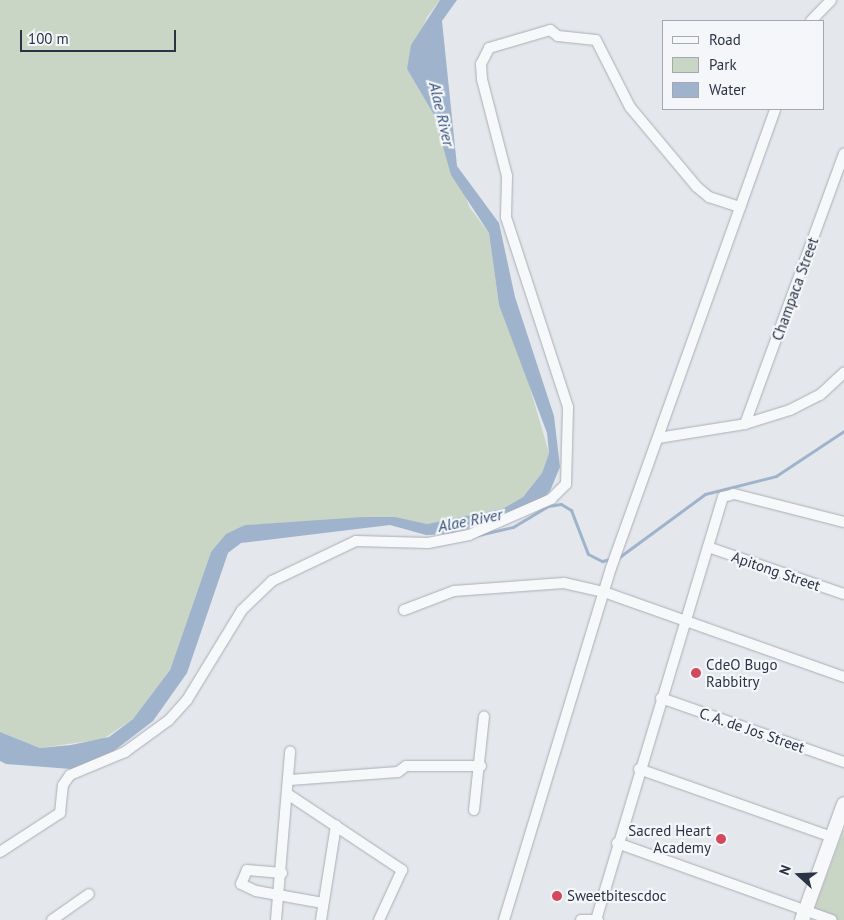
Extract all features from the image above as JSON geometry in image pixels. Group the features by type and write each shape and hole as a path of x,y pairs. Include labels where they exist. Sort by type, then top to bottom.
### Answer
{"street":[{"path":"812,20 831,0"},
{"path":"0,852 60,813 63,785 70,775 125,752 169,720 187,700 242,610 272,581 356,542 428,543 469,534 551,499 566,484 568,407 506,217 507,176 482,79 481,64 488,48 550,30 558,36 596,40 630,107 697,187 710,197 740,207"},
{"path":"504,920 611,568 776,110"},
{"name":"Champaca Street","path":"745,424 844,154"},
{"path":"658,438 745,424 808,402 844,373"},
{"path":"581,920 596,920 617,843 686,621 720,502 728,494 844,522"},
{"name":"Apitong Street","path":"708,547 844,594"},
{"path":"404,610 454,591 539,583 604,592 844,677"},
{"name":"C. A. de Jos Street","path":"661,698 844,762"},
{"path":"474,810 481,766 484,717"},
{"path":"276,920 289,795 290,752"},
{"path":"290,780 398,772 406,766 481,766"},
{"path":"639,769 832,837"},
{"path":"289,795 402,870 379,920"},
{"path":"803,915 844,804"},
{"path":"321,920 336,825"},
{"path":"617,843 803,915 832,920"},
{"path":"282,873 253,869 241,877 248,888 323,903"},
{"path":"52,920 89,894"}],"green space":[{"path":"0,0 440,0 427,17 407,69 434,115 470,208 489,233 499,305 517,343 549,453 542,473 523,497 504,508 427,524 389,517 245,525 211,552 170,670 133,719 103,739 40,748 0,732"},
{"path":"844,829 844,920 836,920 813,912"}],"water":[{"name":"Alae River","path":"440,0 457,0 442,21 457,166 499,223 515,297 554,416 560,467 550,491 533,509 450,534 426,535 390,525 241,543 228,553 187,673 153,721 106,757 71,769 6,764 0,761 0,732 40,748 71,745 109,737 133,719 170,670 211,552 226,534 245,525 363,517 395,517 427,524 504,508 523,497 542,473 549,453 547,433 499,305 489,233 451,175 434,115 407,69 411,45"}],"waterway":[{"path":"618,558 705,494 776,476 844,431"},
{"name":"Alae River","path":"478,535 513,527 548,506 561,504 571,510 588,554 602,561 611,559"}],"place":[{"name":"CdeO Bugo Rabbitry","path":"696,673"},
{"name":"Sacred Heart Academy","path":"721,839"},
{"name":"Sweetbitescdoc","path":"557,896"}]}
